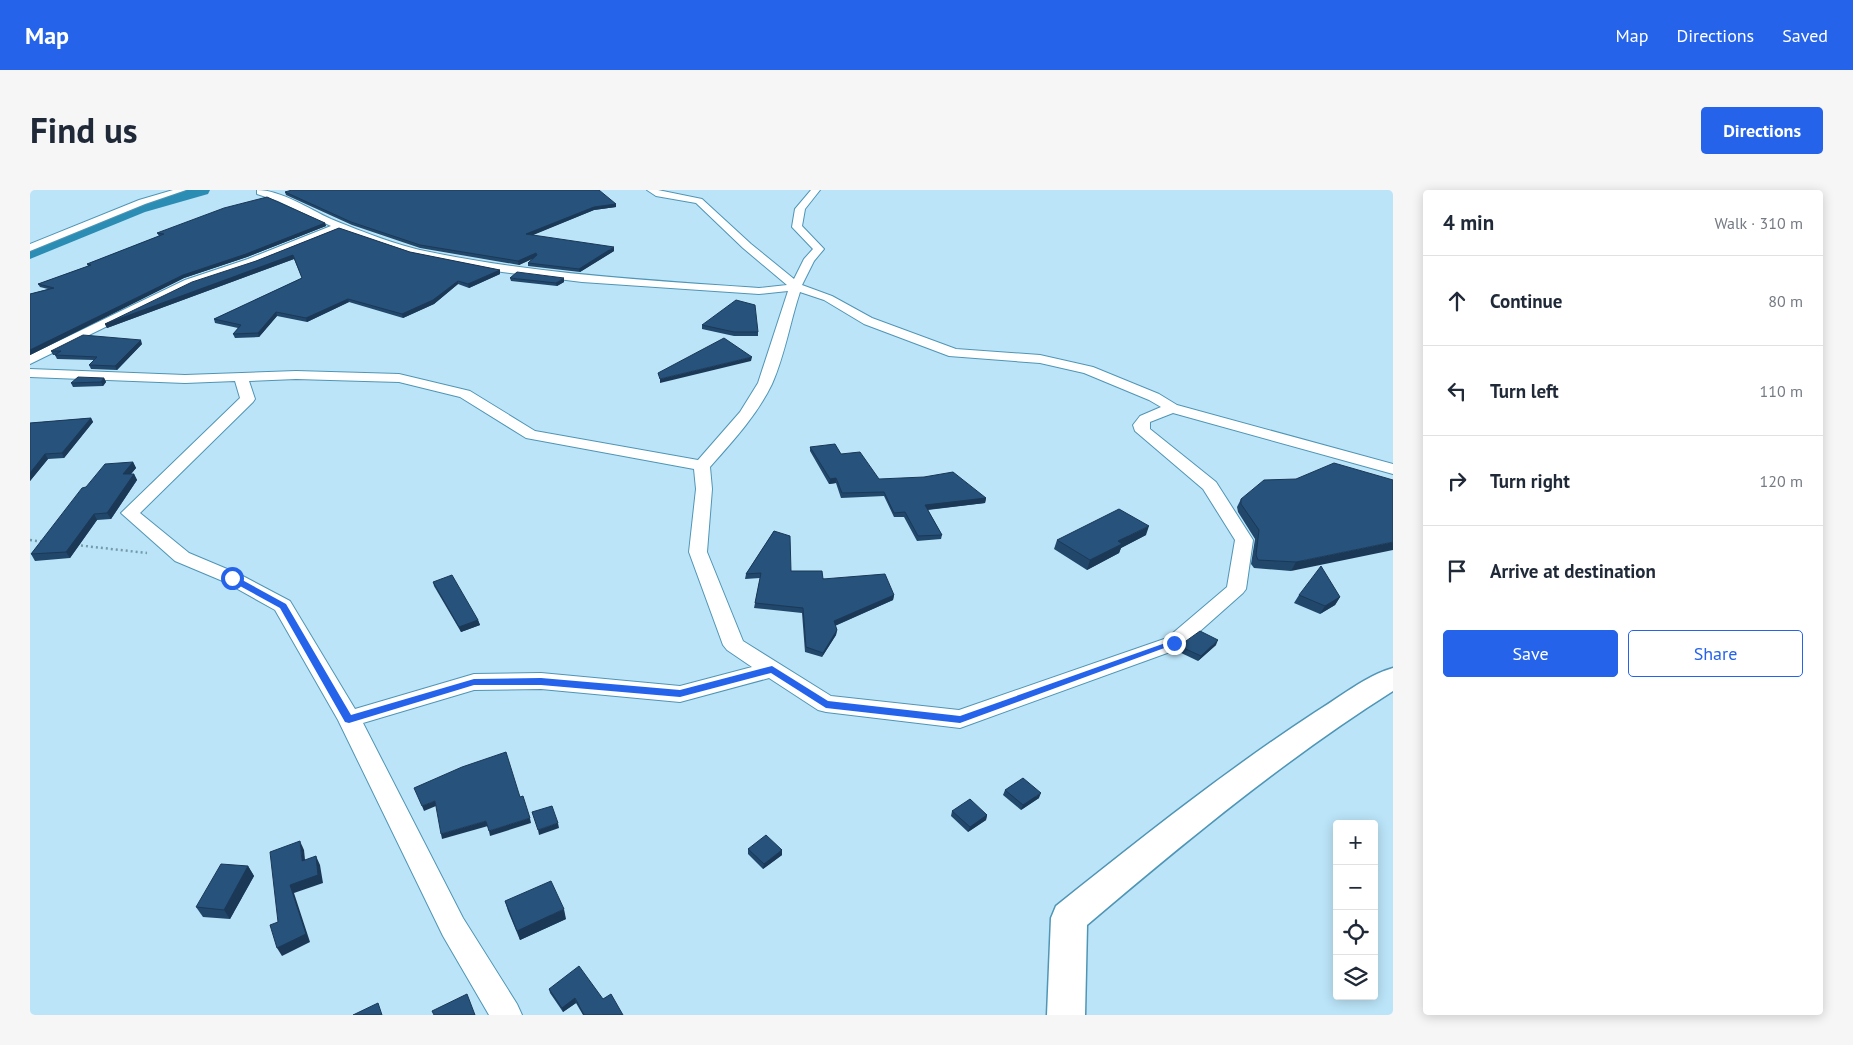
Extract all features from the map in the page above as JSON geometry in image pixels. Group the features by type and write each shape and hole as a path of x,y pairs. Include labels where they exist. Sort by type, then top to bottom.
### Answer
{"street":[{"path":"30,248 142,202 182,190"},
{"path":"652,190 659,194 699,201 747,246 797,287 828,298 868,321 954,353 1040,359 1088,370 1154,397 1172,408 1393,468"},
{"path":"816,190 800,209 797,227 819,249 810,256 797,287 765,384 744,414 702,466 704,489 698,552 734,645 826,704 960,719 1174,643 1236,589 1244,540 1210,486 1143,431 1141,425 1146,419 1172,408"},
{"path":"260,192 341,225 415,252 502,270 582,279 759,291 797,287"},
{"path":"30,360 189,282 252,261 341,225"},
{"path":"30,373 185,379 296,375 399,378 465,394 530,435 644,454 702,466"},
{"path":"241,378 248,399 130,513 182,556 232,578 283,606 349,719 453,927 506,1015"},
{"path":"349,719 474,682 541,681 680,694 772,669"},
{"path":"1066,1015 1069,918 1189,820 1352,702 1393,678"}],"path":[{"path":"30,540 50,542"},
{"path":"69,544 182,556"}],"building":[{"path":"292,190 599,190 616,204 594,207 526,234 614,247 579,269 528,263 537,255 536,253 518,261 420,245 351,222 285,192"},
{"path":"267,197 325,223 246,254 183,275 30,350 30,294 54,288 38,284 91,265 87,264 164,234 157,233 224,208"},
{"path":"339,228 410,252 500,270 468,284 458,281 433,300 402,314 348,299 306,318 276,312 258,333 233,334 241,325 214,319 302,278 293,255 105,324 192,282 256,261"},
{"path":"517,272 564,278 556,283 510,278"},
{"path":"736,300 755,305 758,332 734,332 702,325"},
{"path":"83,335 141,340 115,366 89,365 97,357 55,355 61,351 51,351"},
{"path":"724,338 752,357 660,379 658,373"},
{"path":"78,377 104,378 101,382 71,383"},
{"path":"91,418 62,453 45,454 30,473 30,423"},
{"path":"835,444 841,454 860,452 879,479 924,477 953,472 986,498 925,505 942,535 918,536 905,512 894,513 884,492 842,493 836,478 830,479 810,447"},
{"path":"133,462 123,474 134,474 107,513 94,514 66,552 31,554 82,488 86,487 105,464"},
{"path":"1334,463 1393,480 1393,542 1296,562 1258,560 1256,555 1259,530 1241,504 1241,499 1264,480 1296,479"},
{"path":"1119,509 1149,526 1118,541 1122,544 1090,560 1057,540"},
{"path":"774,531 790,536 791,571 822,571 823,579 885,574 894,595 834,621 837,630 823,653 806,647 803,608 755,603 761,573 746,574"},
{"path":"1321,566 1340,597 1325,606 1299,595"},
{"path":"452,575 478,620 459,627 433,582"},
{"path":"1200,631 1218,640 1201,656 1179,646"},
{"path":"506,752 520,797 523,796 530,818 489,831 486,821 441,834 435,801 422,806 414,788 462,767"},
{"path":"1023,778 1041,793 1023,805 1005,790"},
{"path":"970,799 987,815 970,827 952,811"},
{"path":"552,806 558,823 538,830 532,812"},
{"path":"766,835 782,850 764,864 748,849"},
{"path":"300,841 302,861 316,856 318,875 290,885 306,934 277,948 270,925 278,922 270,852"},
{"path":"221,864 248,866 224,910 196,907"},
{"path":"551,881 564,909 517,931 505,901"},
{"path":"579,966 603,999 611,994 623,1015 584,1015 575,998 562,1008 549,989"},
{"path":"467,994 475,1015 434,1015 432,1011"},
{"path":"378,1003 382,1015 353,1015"}],"waterway":[{"path":"30,252 138,208 201,190"}],"route":[{"path":"232,578 283,606 349,719 474,682 541,681 680,694 772,669 826,704 960,719 1174,643"}]}
